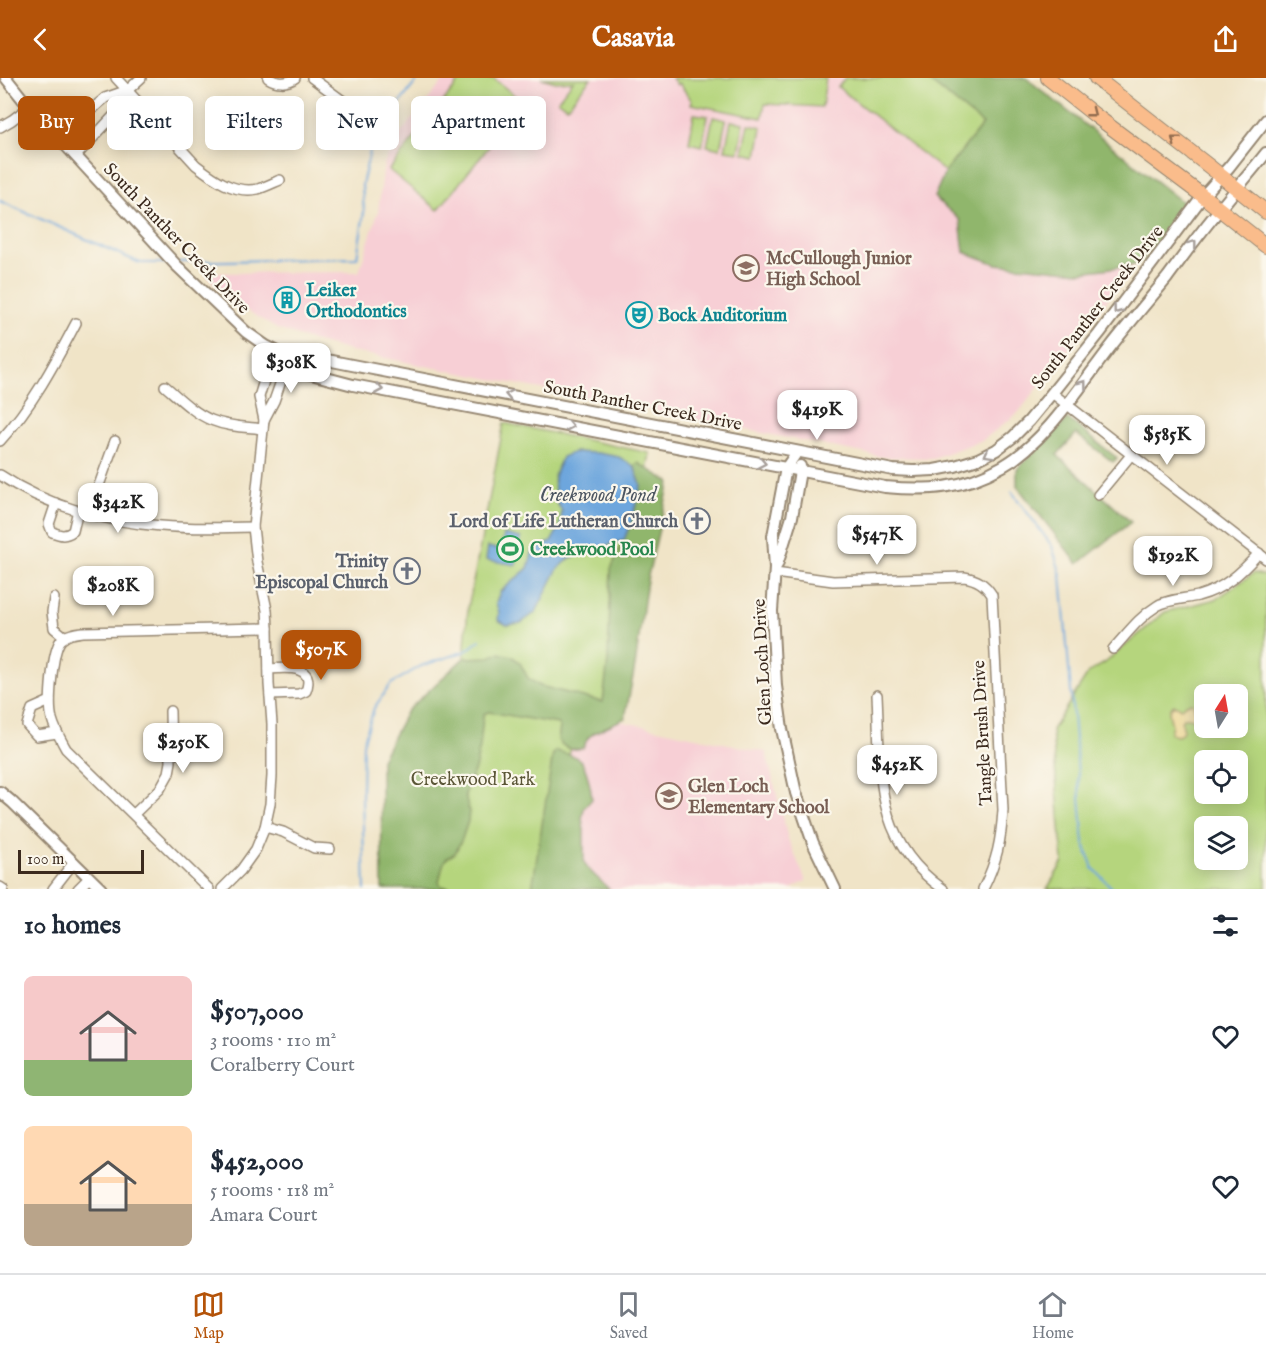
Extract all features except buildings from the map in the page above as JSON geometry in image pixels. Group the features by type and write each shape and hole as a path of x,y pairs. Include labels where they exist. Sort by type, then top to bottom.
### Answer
{"main road":[{"path":"1048,78 1266,246"},
{"path":"1095,78 1266,212"}],"street":[{"name":"South Panther Creek Drive","path":"6,78 20,96"},
{"path":"116,78 196,165 221,183 244,189 256,189 280,180"},
{"path":"76,156 119,110 128,90 141,78"},
{"path":"268,78 284,82 295,78"},
{"path":"312,78 336,96"},
{"path":"95,107 105,98 128,90"},
{"path":"0,127 18,115"},
{"name":"South Panther Creek Drive","path":"286,356 352,364 893,470 934,470 955,466 978,459 996,450 1029,421 1203,196 1266,120"},
{"name":"South Panther Creek Drive","path":"70,150 172,261 246,332 311,374 353,385 885,487 913,490 938,489 984,476 1006,465 1027,448 1067,404 1219,209 1266,153"},
{"path":"0,441 22,416 54,365 76,323"},
{"path":"222,889 249,860 261,839 270,804 272,724 267,610 257,562 254,527 264,424 259,397 266,374 286,356"},
{"path":"264,424 280,384 286,356"},
{"path":"165,386 185,404 210,420 233,426 264,424"},
{"path":"1052,393 1262,556 1216,589 1159,605 1140,618 1113,649"},
{"path":"89,513 115,441"},
{"name":"Glen Loch Drive","path":"797,452 786,468 773,536 775,571 772,611 775,669 782,729 796,793 813,843 835,889"},
{"name":"Glen Loch Drive","path":"775,571 792,517 800,471 797,452"},
{"path":"1098,495 1131,455"},
{"path":"0,475 25,490 56,503 121,521 160,526 254,527"},
{"path":"56,503 50,525 52,532 60,535 68,535 73,531 78,510"},
{"name":"Tangle Brush Drive","path":"775,571 833,581 952,577 975,579 987,587 992,595 1003,810 999,851 983,889"},
{"path":"54,598 52,612 54,628 65,637"},
{"path":"209,889 66,749 51,718 54,658 62,639 70,634 83,632 268,628"},
{"path":"269,669 291,668 302,671 307,676 308,685 306,691 299,694 270,695"},
{"path":"877,695 881,779 888,816 898,840 915,866 943,889"},
{"path":"51,701 32,709 27,725 37,736 57,734"},
{"path":"134,814 160,789 169,773 171,762 170,711"},
{"path":"0,792 101,889"},
{"path":"265,827 283,832 314,848 330,849"},
{"path":"53,889 74,862"},
{"path":"78,889 89,878"}],"shaded area":[{"name":"McCullough Junior High School","path":"446,78 1011,78 1082,223 1135,265 1018,413 983,440 933,458 883,457 355,352 277,329 229,299 204,273 359,272 378,212 384,164 390,150 399,150 399,135 411,121 411,150 546,150 546,96 431,96"},
{"name":"Glen Loch Elementary School","path":"577,712 766,752 788,839 806,881 791,889 545,889"}],"green space":[{"path":"462,78 493,78 515,96 448,96"},
{"path":"541,78 591,78 567,107 558,100 573,81 556,82"},
{"path":"672,78 826,78 822,107 765,104 762,118 691,104 692,101 679,83 677,85"},
{"path":"845,78 925,78 983,124 945,172 838,87"},
{"path":"925,78 1026,78 1182,202 1183,212 1140,263 1135,265 1081,272 996,264 964,252 960,220 934,197 945,172 983,124"},
{"path":"694,114 708,116 702,146 689,143"},
{"path":"713,117 726,120 720,149 707,146"},
{"path":"731,121 744,123 739,152 725,150"},
{"path":"749,124 762,127 757,156 743,153"},
{"path":"411,142 411,150 486,150 438,210 389,170"},
{"path":"1068,419 1117,458 1113,462 1076,434 1057,455 1131,522 1078,564 1017,486 1017,469"},
{"name":"Creekwood Park","path":"504,423 650,453 626,596 612,719 577,712 545,889 425,889 381,760 407,711 464,658 468,608"},
{"path":"638,463 670,482 647,580 625,718 594,733 588,738 583,748 569,749 558,740 560,727 558,724 485,713 475,769 465,795 469,811 468,821 455,853 446,859 443,865 439,882 441,886 458,889 382,889 381,760 407,711 464,658 489,657 499,653 512,656 520,663 528,678 540,686 603,702 608,660 611,569 632,519 641,485 634,466"},
{"path":"1254,573 1266,576 1266,889 1047,889 1063,862 1052,730 1089,672 1105,663 1165,612 1216,599"},
{"path":"556,751 578,758 585,768 592,799 584,808 582,819 584,862 588,869 609,889 532,889 553,754"}],"sand":[{"path":"1193,703 1194,720 1183,718 1182,733 1178,736 1173,735 1170,733 1172,725 1170,709 1174,705 1181,708"}],"water":[{"name":"Creekwood Pond","path":"574,452 619,457 634,466 641,485 624,540 570,558 557,570 536,612 521,623 507,625 498,620 499,613 496,603 500,592 528,568 533,550 551,542 560,526 562,511 555,500 554,476 562,457"},
{"name":"Creekwood Pool","path":"504,534 521,538 516,565 486,560 488,547 501,550"}],"waterway":[{"path":"179,262 357,258 364,212 362,185 373,138 419,78"},
{"path":"0,201 140,263 167,263"},
{"path":"1012,492 1052,546 1061,575 1084,844 1093,868 1113,889"},
{"path":"365,889 363,744 374,708 391,684 421,666 466,651 480,640"}],"place":[{"name":"McCullough Junior High School","path":"746,268"},
{"name":"Leiker Orthodontics","path":"287,300"},
{"name":"Bock Auditorium","path":"639,315"},
{"name":"Lord of Life Lutheran Church","path":"697,521"},
{"name":"Creekwood Pool","path":"510,549"},
{"name":"Trinity Episcopal Church","path":"407,571"},
{"name":"Glen Loch Elementary School","path":"669,796"}]}
